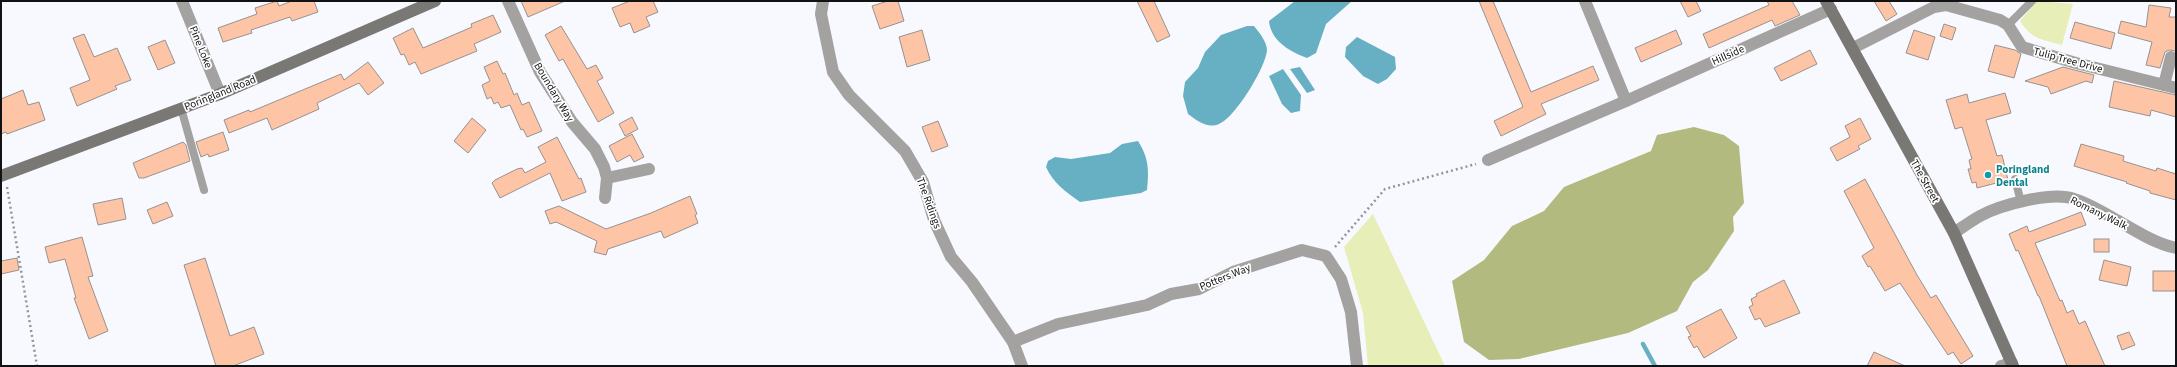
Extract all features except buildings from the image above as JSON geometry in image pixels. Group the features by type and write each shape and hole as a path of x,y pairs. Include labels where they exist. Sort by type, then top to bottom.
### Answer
{"street":[{"name":"Pine Loke","path":"182,1 220,94"},
{"name":"Poringland Road","path":"3,175 220,94 435,1"},
{"name":"Boundary Way","path":"508,1 540,72 572,122 595,149 604,167 607,178 605,198"},
{"name":"The Ridings","path":"823,1 822,14 833,72 848,95 905,151 923,182 934,220 951,257 972,282 1013,342 1022,366"},
{"path":"1585,1 1626,101"},
{"name":"Hillside","path":"1488,160 1626,101 1828,5"},
{"name":"The Street","path":"1828,5 1954,233 2009,365"},
{"path":"1853,48 1940,5 2000,20 2008,25"},
{"name":"Tulip Tree Drive","path":"2008,25 2022,47 2076,63 2170,87 2171,57"},
{"path":"607,178 649,169"},
{"name":"Romany Walk","path":"1954,233 1980,216 2021,202 2051,196 2074,199 2112,217 2138,233 2176,248"},
{"name":"Potters Way","path":"1013,342 1058,324 1141,306 1171,294 1199,289 1233,272 1302,250 1326,256"},
{"path":"1326,256 1341,279 1350,312 1357,366"}],"lane":[{"path":"2008,25 2032,1"},
{"path":"181,108 204,190"},
{"path":"2015,179 2021,202"}],"path":[{"path":"1326,256 1385,189 1488,160"},
{"path":"3,175 38,366"}],"green space":[{"path":"2037,1 2073,4 2062,45 2038,38 2029,32 2020,21"},
{"path":"1694,127 1724,135 1739,146 1744,203 1733,217 1734,231 1708,270 1693,282 1677,311 1628,333 1519,359 1489,360 1464,342 1452,281 1484,260 1512,226 1544,211 1564,187 1651,151 1657,135"},
{"path":"1373,214 1445,366 1368,366 1363,313 1344,247"}],"water":[{"path":"1295,1 1352,1 1326,24 1316,53 1307,58 1294,52 1277,40 1270,28 1269,21"},
{"path":"1247,26 1254,26 1266,44 1267,50 1261,68 1249,91 1226,120 1211,126 1203,124 1188,114 1183,96 1185,82 1198,68 1205,52 1221,35"},
{"path":"1357,37 1395,57 1396,69 1387,79 1378,84 1363,76 1345,57 1346,47"},
{"path":"1300,67 1315,90 1307,93 1290,69"},
{"path":"1283,69 1301,95 1300,111 1291,113 1282,104 1269,76"},
{"path":"1138,141 1142,147 1146,159 1148,171 1147,190 1141,193 1080,202 1065,191 1052,178 1046,167 1048,161 1055,157 1071,159 1110,153 1122,144"}],"waterway":[{"path":"1643,344 1655,366"}],"place":[{"name":"Poringland Dental","path":"1988,175"}]}
